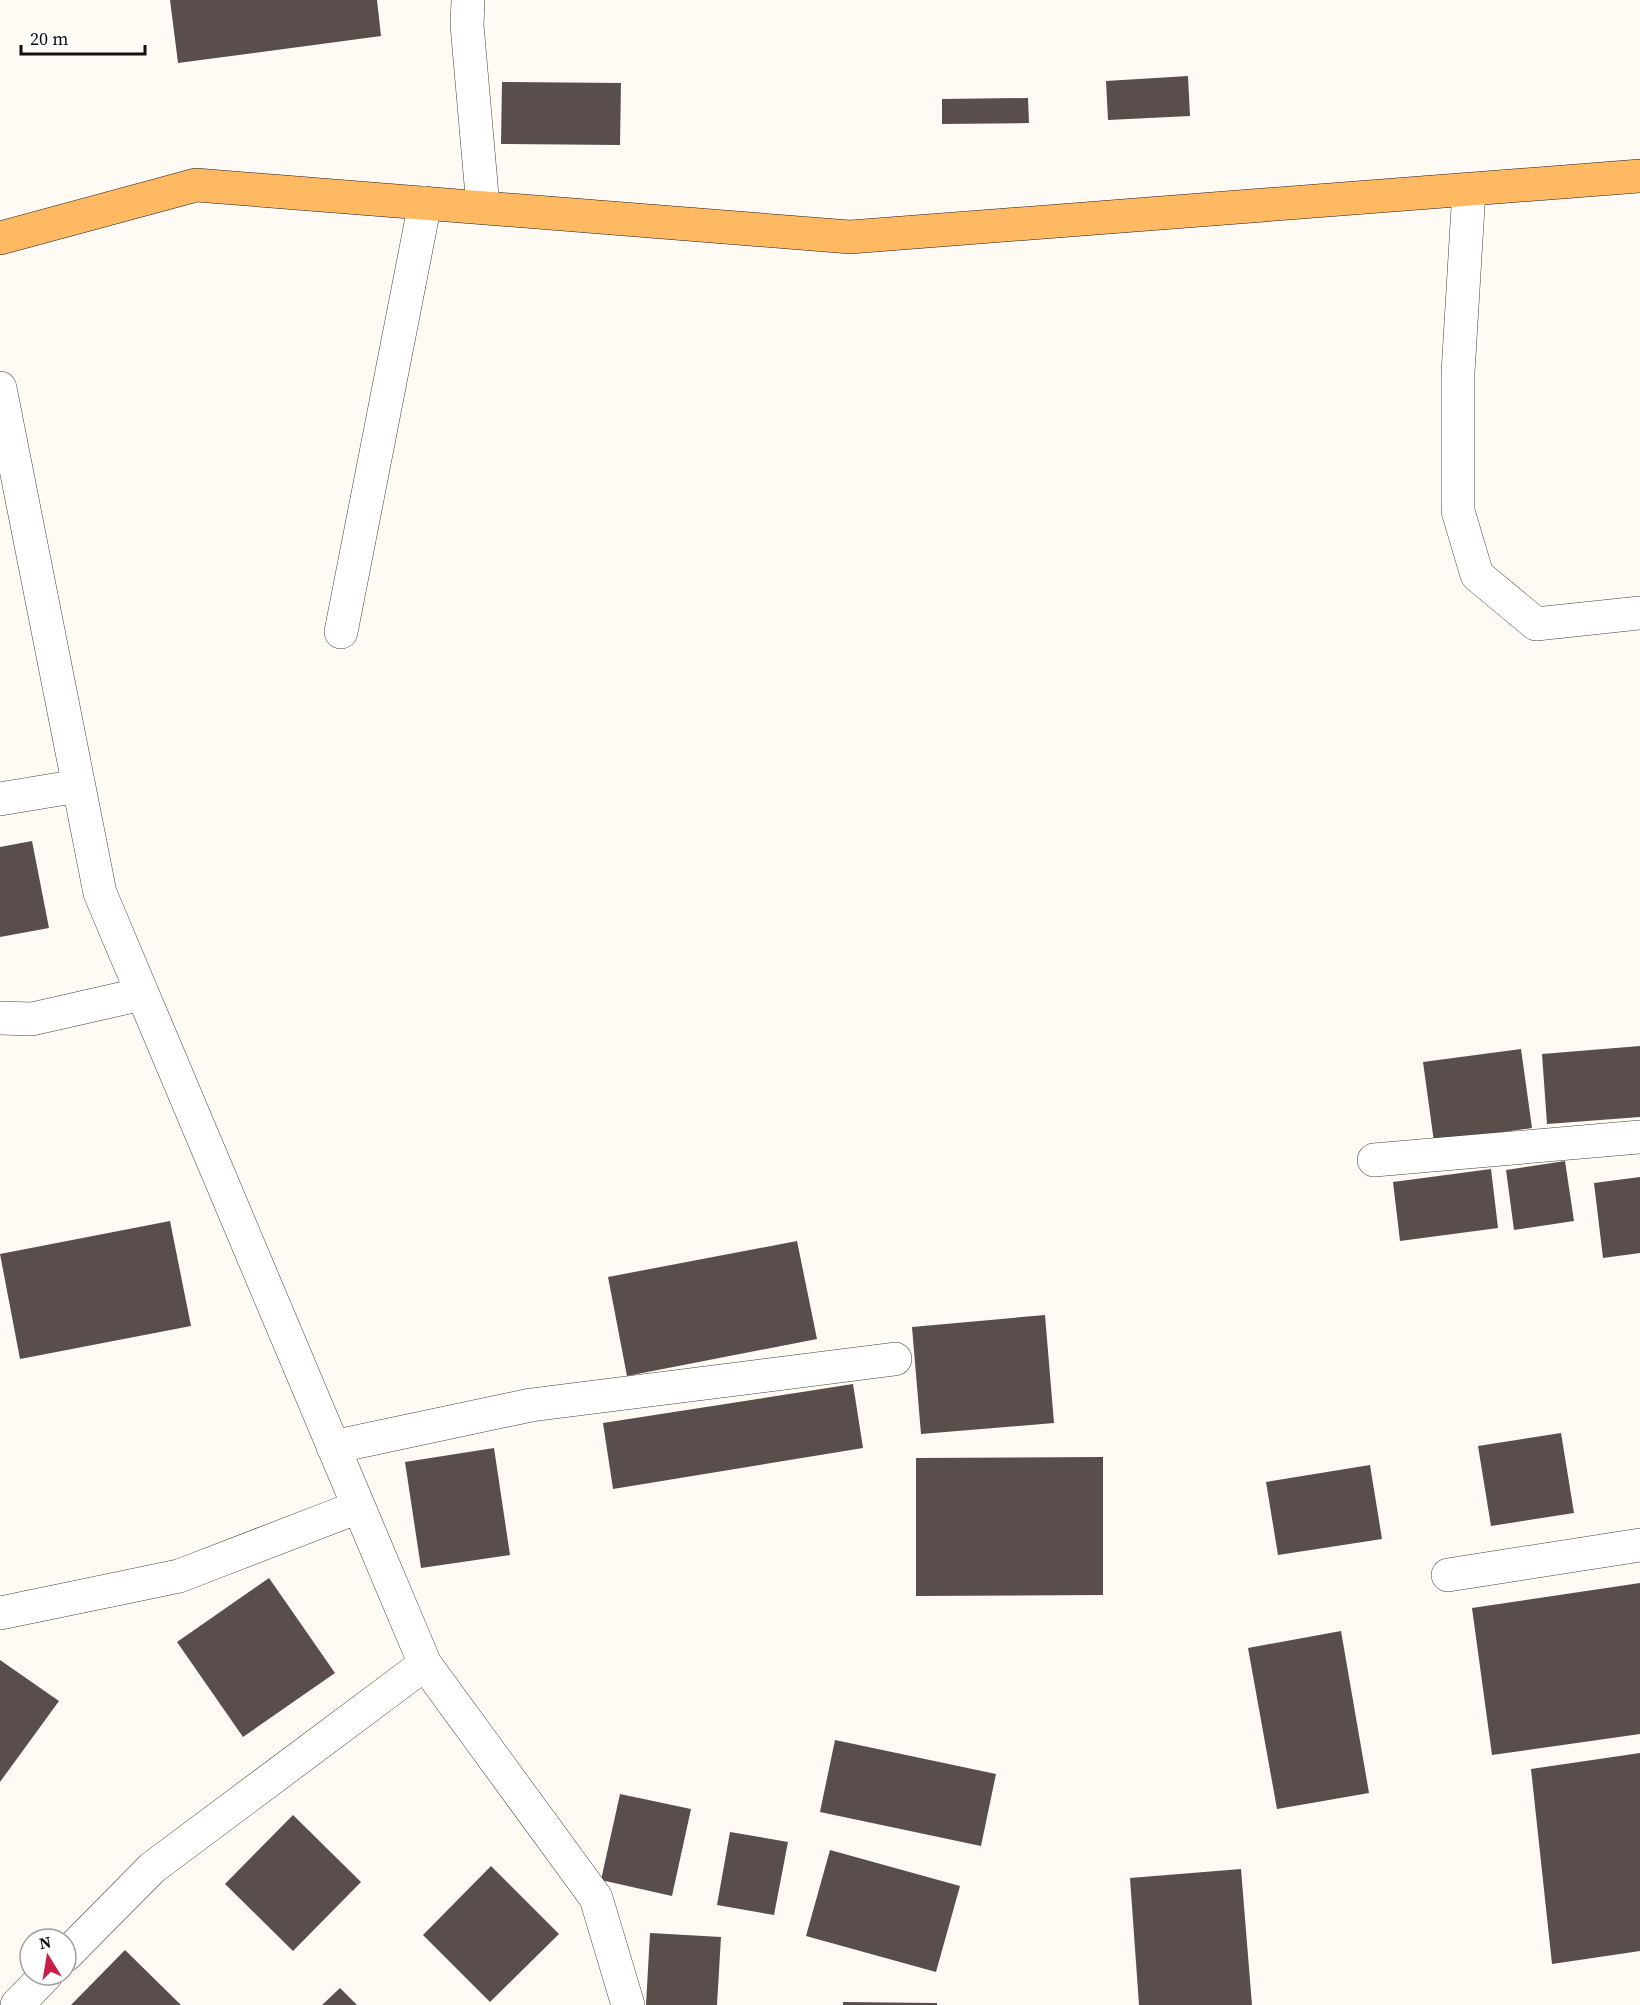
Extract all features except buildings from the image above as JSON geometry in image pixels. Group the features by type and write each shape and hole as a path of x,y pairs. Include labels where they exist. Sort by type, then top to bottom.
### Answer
{"main road":[{"path":"0,238 196,185 850,237 1640,176"}],"street":[{"path":"468,0 466,25 483,207"},
{"path":"1469,190 1458,373 1458,511 1477,575 1536,624 1640,613"},
{"path":"341,632 425,203"},
{"path":"0,388 100,893 425,1664 596,1898 619,2004"},
{"path":"0,799 78,786"},
{"path":"0,1018 32,1019 142,994"},
{"path":"1374,1160 1640,1137"},
{"path":"333,1447 531,1405 895,1359"},
{"path":"0,1613 179,1576 358,1507"},
{"path":"1448,1575 1640,1545"},
{"path":"78,1943 152,1868 425,1664"},
{"path":"17,2005 34,1987"}]}
